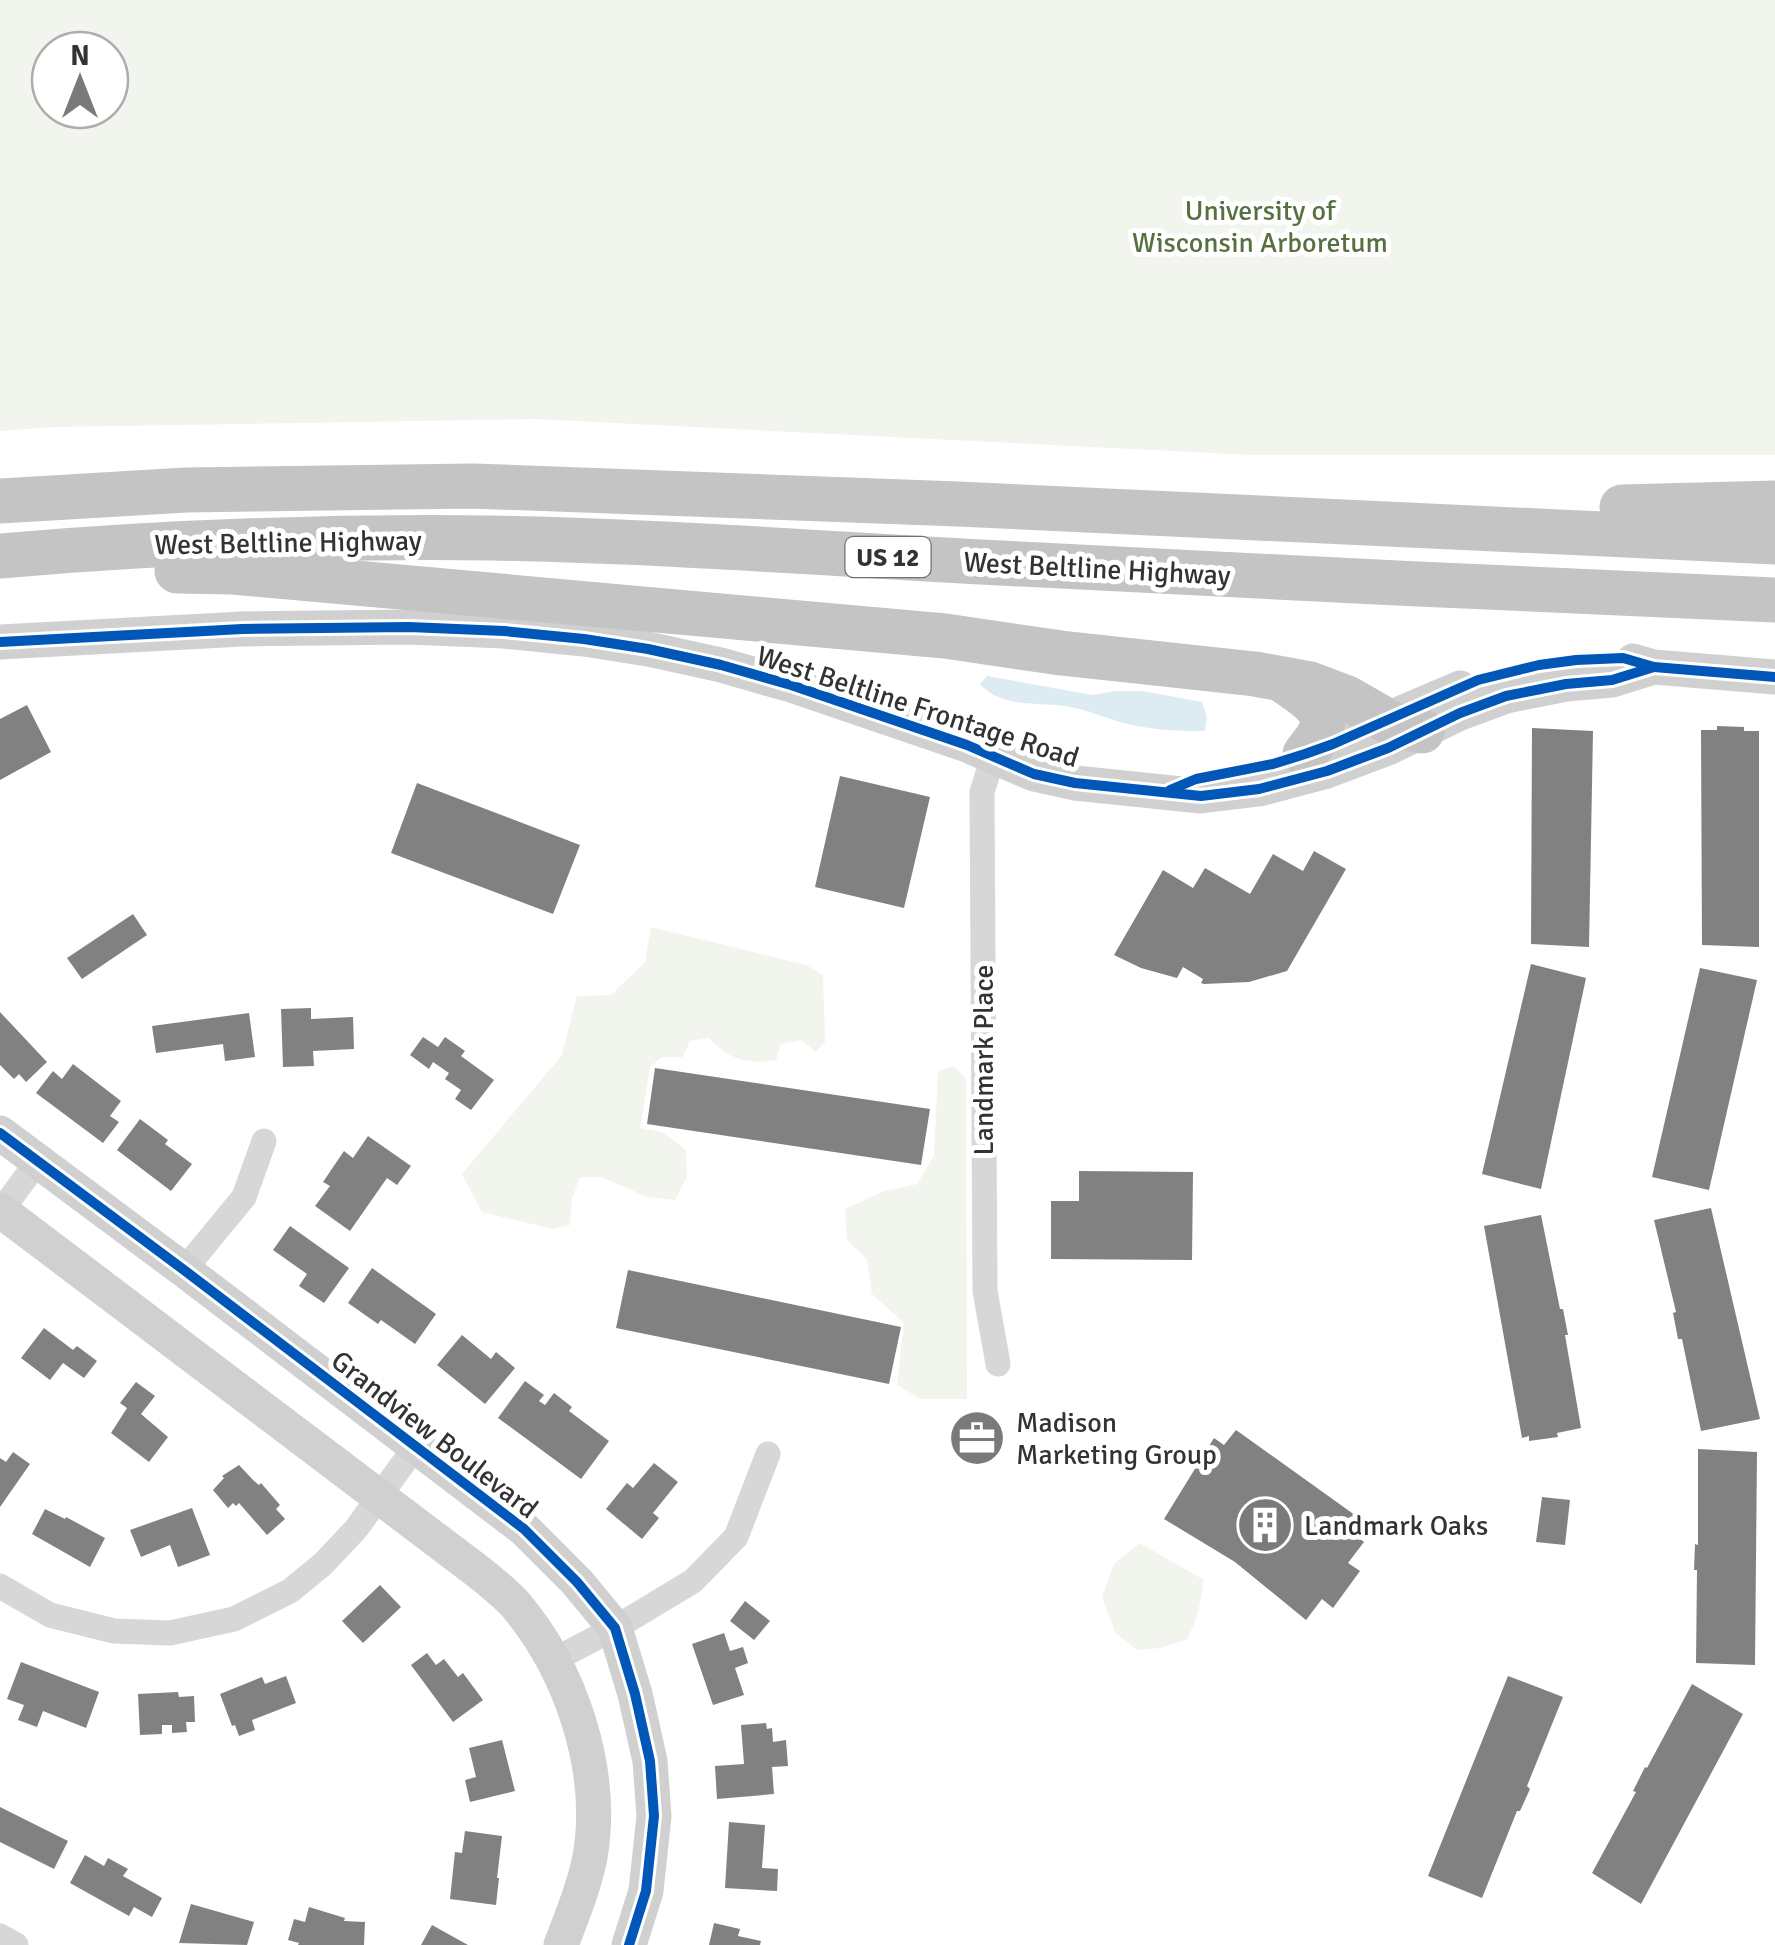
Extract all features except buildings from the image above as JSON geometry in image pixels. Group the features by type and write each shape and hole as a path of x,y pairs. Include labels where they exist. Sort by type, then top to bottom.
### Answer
{"highway":[{"name":"West Beltline Highway","path":"0,501 186,490 472,486 1775,542"},
{"path":"1233,517 1775,503"},
{"name":"West Beltline Highway","path":"0,556 270,540 490,538 1775,600"},
{"path":"0,566 234,572 945,636 1310,684 1403,726"},
{"path":"1282,679 1318,707 1322,720 1322,730 1305,754"}],"street":[{"name":"West Beltline Frontage Road","path":"0,642 242,628 409,627 584,639 648,649 756,675 967,745 1034,774 1075,783 1201,796 1259,789 1327,772 1388,748 1403,726"},
{"name":"West Beltline Frontage Road","path":"1166,792 1196,779 1256,768 1403,726 1478,680 1539,664 1623,658 1654,667 1775,677"},
{"name":"Landmark Place","path":"993,757 982,792 985,1292 998,1364"},
{"name":"Grandview Boulevard","path":"0,1133 524,1529 577,1582 615,1628 650,1761 654,1816 652,1859 630,1945"},
{"path":"184,1270 244,1197 264,1140"},
{"path":"38,1161 1,1210 480,1573 514,1603 554,1660 570,1691 588,1756 593,1815 590,1856 561,1945"},
{"path":"0,1586 50,1615 114,1630 170,1633 234,1619 290,1590 323,1564 356,1529 415,1447"},
{"path":"554,1660 693,1581 736,1537 768,1454"},
{"path":"0,1936 16,1945"}],"green space":[{"name":"University of Wisconsin Arboretum","path":"0,0 1775,0 1775,455 1252,455 535,419 0,431"},
{"path":"651,927 806,965 823,975 825,1042 816,1052 801,1040 781,1044 776,1060 756,1062 731,1056 709,1038 690,1041 683,1057 662,1057 650,1067 640,1128 662,1132 686,1150 687,1177 675,1200 647,1197 602,1177 580,1177 572,1199 570,1225 553,1229 482,1212 462,1174 562,1055 577,996 611,995 645,962"},
{"path":"953,1066 966,1078 967,1399 921,1399 897,1385 904,1323 872,1294 867,1259 847,1240 845,1209 882,1192 917,1184 934,1156 938,1071"},
{"path":"1140,1543 1204,1580 1188,1639 1137,1650 1115,1632 1102,1597 1114,1564"}],"shaded area":[{"path":"987,676 1092,695 1142,691 1202,702 1207,717 1205,731 1141,727 1075,708 1000,698 980,684"}],"cycle path":[{"path":"0,642 242,629 409,627 584,639 721,665 791,685 967,745 1034,774 1075,783 1201,796 1259,789 1327,771 1506,696 1612,680 1654,667"},
{"path":"1170,790 1196,779 1305,754 1478,680 1539,665 1623,658 1654,667 1775,677"},
{"path":"0,1133 524,1529 577,1582 615,1628 650,1761 654,1816 646,1891 629,1945"}],"place":[{"name":"Madison Marketing Group","path":"977,1438"},
{"name":"Landmark Oaks","path":"1265,1525"}]}
